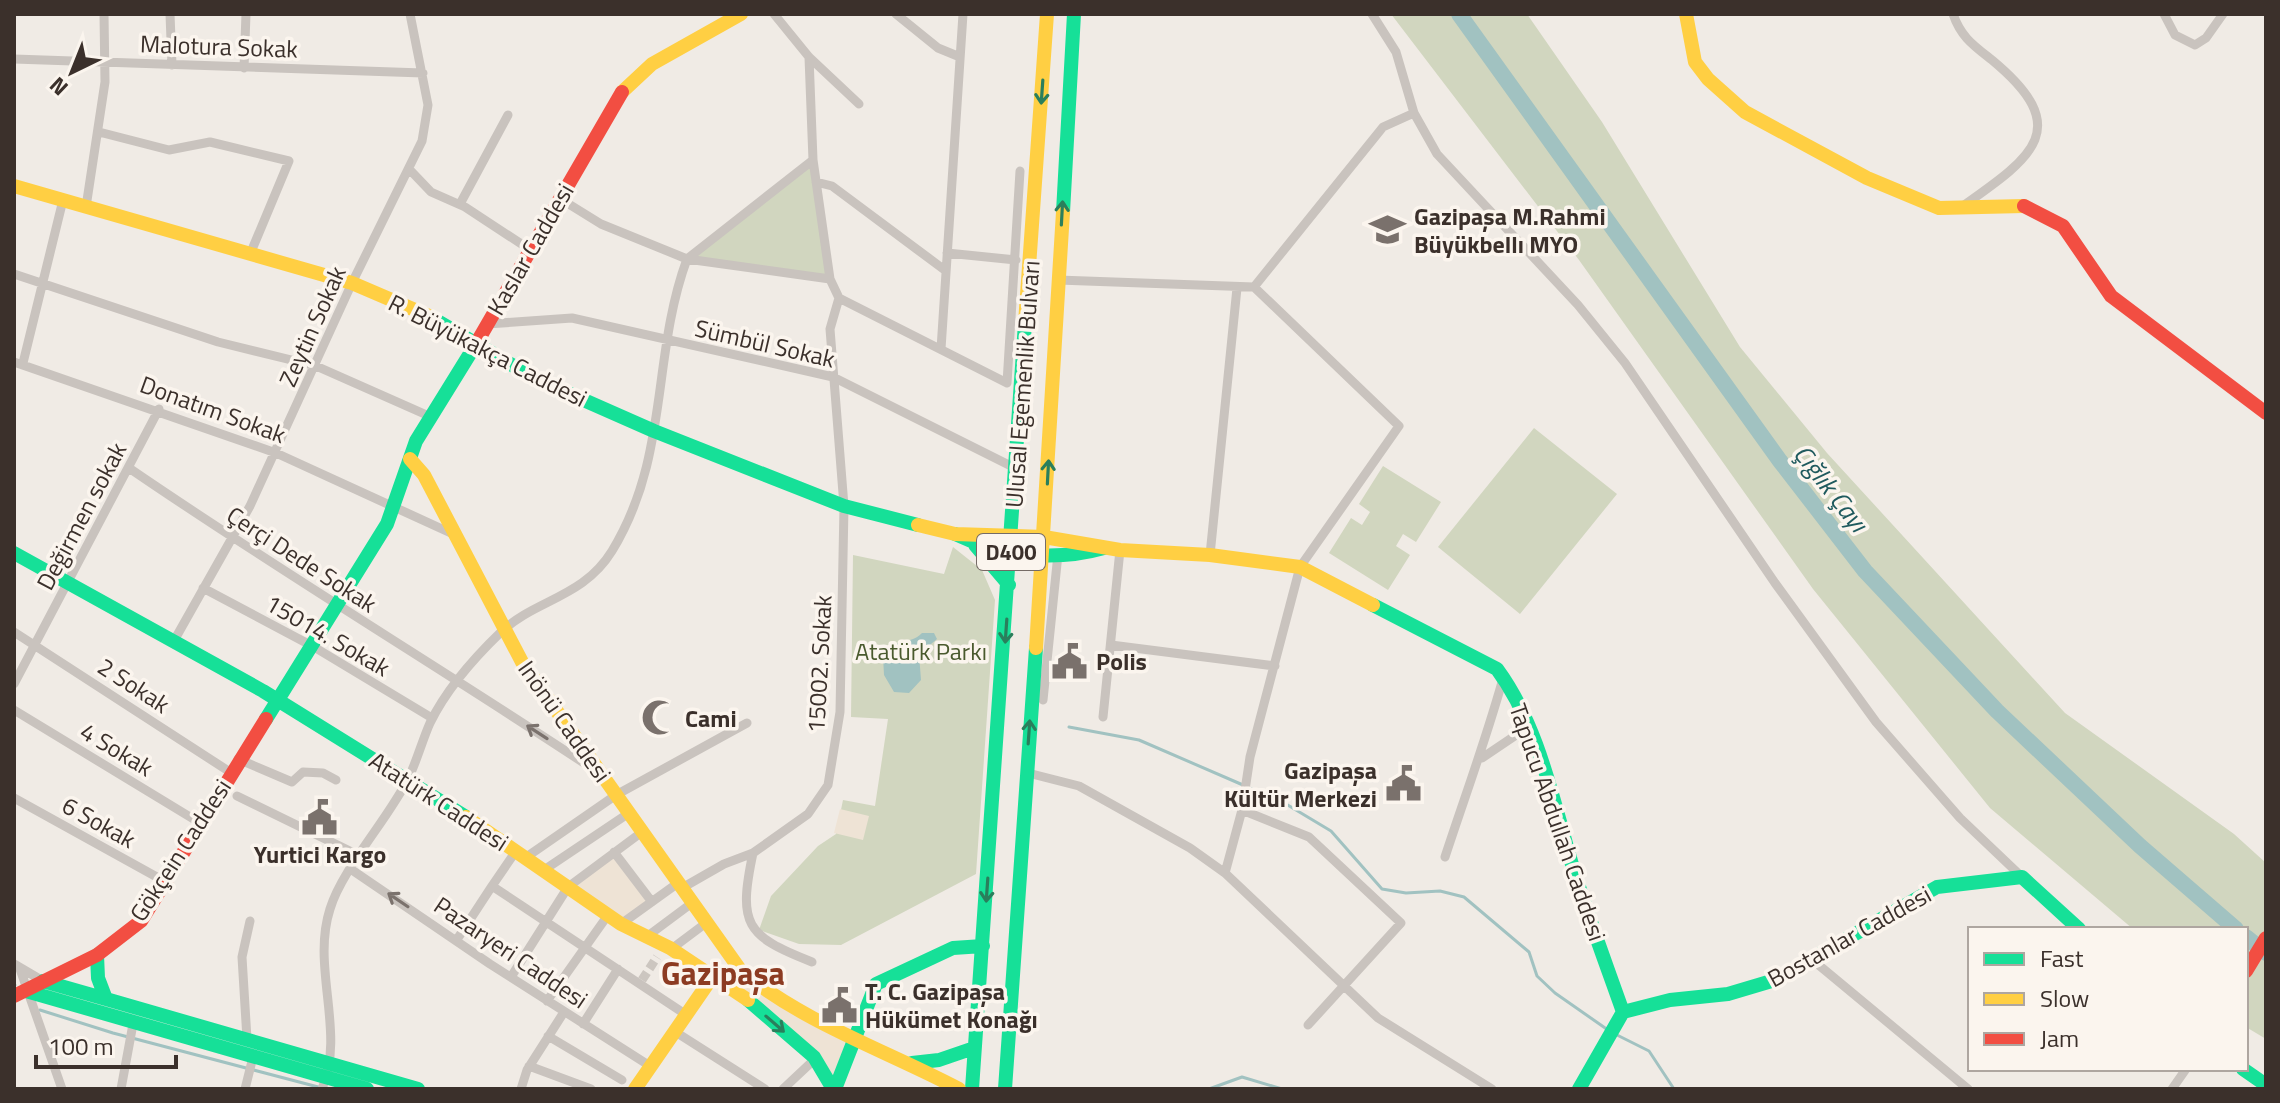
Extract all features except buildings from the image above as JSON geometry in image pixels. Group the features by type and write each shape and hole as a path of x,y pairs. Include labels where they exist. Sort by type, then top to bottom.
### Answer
{"main road":[{"name":"Kaslar Caddesi","path":"279,699 314,647 395,505 410,459 429,416 478,342 529,249 627,85 652,64 741,14"},
{"name":"Ulusal Egemenlik Bulvarı","path":"972,1089 1047,14"},
{"name":"Ulusal Egemenlik Bulvarı","path":"1005,1089 1026,773 1050,554 1044,537 1074,14"},
{"path":"1686,14 1695,62 1708,79 1745,112 1867,178 1939,208 2020,205 2043,213 2063,226 2111,296 2266,413"},
{"name":"R. Büyükakça Caddesi","path":"14,186 352,283 438,320 536,379 656,433 844,506 955,534 1044,537"},
{"name":"Inönü Caddesi","path":"410,459 424,475 504,630 741,971 780,1003 855,1041 912,1063 959,1089"},
{"name":"R. Büyükakça Caddesi","path":"955,534 975,545 1011,552 1050,554"},
{"name":"Tapucu Abdullah Caddesi","path":"1044,537 1120,550 1210,555 1300,567 1362,597 1504,675 1528,727 1579,889 1623,1012"},
{"path":"975,545 1009,585"},
{"name":"Tapucu Abdullah Caddesi","path":"1050,554 1087,555 1104,548"},
{"name":"Atatürk Caddesi","path":"14,553 279,699 408,779 614,919 649,935 664,951 713,976 816,1058 834,1089"},
{"name":"Gökçein Caddesi","path":"20,994 97,955 141,921 234,766 279,699"},
{"path":"2022,877 2077,927"},
{"name":"Bostanlar Caddesi","path":"1623,1012 1670,1000 1728,994 1775,980 1809,957 1873,926 1937,887 2022,877"},
{"path":"2248,968 2266,938"},
{"path":"834,1089 876,984 953,948 983,946"},
{"path":"97,955 98,978 106,999"},
{"path":"628,1085 650,1066 713,976 741,971"},
{"path":"43,981 247,1039 326,1079 418,1089"},
{"path":"20,994 132,1028 367,1089"},
{"path":"1579,1089 1623,1012"},
{"path":"912,1063 939,1060 974,1048"},
{"path":"2246,1071 2266,1085"}],"street":[{"path":"86,207 99,132 104,14"},
{"path":"170,14 172,65"},
{"path":"244,68 246,14"},
{"name":"Zeytin Sokak","path":"175,639 276,453 352,283 410,170 427,121 428,105 410,14"},
{"path":"774,14 809,57 859,104"},
{"path":"896,14 938,48 960,57"},
{"path":"941,349 963,14"},
{"path":"1372,14 1396,52 1414,113 1437,154 1578,305 1625,363 1775,583 1876,722 1952,810 2022,877"},
{"path":"1953,14 1963,38 2026,91 2040,123 2035,145 2014,168 1959,208"},
{"path":"2164,14 2175,35 2195,45 2206,38 2223,14"},
{"path":"809,57 813,160 830,279 839,298 1007,383 1020,171"},
{"name":"Malotura Sokak","path":"14,59 423,73"},
{"path":"1254,287 1383,127 1414,113"},
{"path":"460,204 508,115"},
{"path":"99,132 169,150 210,142 289,161 251,252"},
{"path":"326,1079 324,963 330,909 408,779 432,718 457,679 504,630 572,592 599,568 622,533 656,433 672,298 687,259 813,160"},
{"path":"410,170 431,192 460,204 529,249"},
{"path":"816,182 832,186 946,271"},
{"path":"559,198 601,224 687,259 830,279"},
{"path":"19,362 63,200"},
{"path":"947,253 1029,262"},
{"path":"14,274 218,342 316,366 429,416"},
{"path":"1058,280 1101,279 1254,287 1399,426 1300,567 1249,762 1242,810 1225,873"},
{"path":"1210,555 1237,288"},
{"name":"15002. Sokak","path":"547,1001 585,947 614,919 724,864 753,853 808,814 828,785 840,712 844,506 830,329 839,298"},
{"name":"Sümbül Sokak","path":"487,324 572,318 833,377 1017,469"},
{"name":"Donatım Sokak","path":"19,362 159,409 276,453 455,535"},
{"name":"Değirmen sokak","path":"14,684 70,583 159,409"},
{"name":"Çerçi Dede Sokak","path":"129,468 232,539 457,679 602,775"},
{"path":"1103,717 1120,550"},
{"path":"1043,700 1050,554"},
{"name":"15014. Sokak","path":"203,588 314,647 432,718"},
{"name":"2 Sokak","path":"14,632 234,766 292,782 303,772 323,773 336,780"},
{"path":"1111,645 1275,666"},
{"path":"1445,857 1473,772 1482,758 1504,675"},
{"name":"4 Sokak","path":"14,710 200,823"},
{"path":"456,941 492,886 520,854 616,795 747,723"},
{"path":"1482,758 1528,727"},
{"path":"1026,773 1093,793 1147,821 1225,873 1378,1018 1492,1089"},
{"path":"237,796 360,856"},
{"name":"6 Sokak","path":"14,798 164,881"},
{"path":"1242,810 1309,837 1401,923 1308,1025"},
{"path":"544,870 629,813"},
{"path":"511,977 568,887 642,832"},
{"path":"614,852 652,902"},
{"path":"753,853 744,897 756,934 770,946 812,962"},
{"name":"Pazaryeri Caddesi","path":"352,870 650,1066"},
{"path":"492,886 685,1014"},
{"path":"649,935 692,903"},
{"path":"247,1039 242,957 250,921"},
{"path":"664,951 706,923"},
{"path":"1809,957 1968,1089"},
{"path":"17,967 43,981"},
{"path":"17,967 20,994 62,1089"},
{"path":"583,1024 618,969"},
{"path":"521,1089 529,1066 564,1012"},
{"path":"121,1089 132,1028"},
{"path":"674,1031 765,1089"},
{"path":"548,1036 628,1085"},
{"path":"783,1089 816,1058"},
{"path":"245,1089 252,1060"},
{"path":"529,1066 591,1089"},
{"path":"2172,1089 2185,1071"}],"green space":[{"path":"1391,14 1527,14 1602,122 1740,347 1827,453 2065,713 2234,834 2266,863 2266,1039 2248,1028 2248,927 2131,927 1990,808 1813,589 1579,260"},
{"path":"813,160 830,279 687,259"},
{"path":"1534,428 1617,494 1520,614 1438,547"},
{"path":"1383,466 1441,502 1416,542 1403,534 1396,546 1410,555 1388,590 1329,553 1351,518 1362,525 1370,512 1359,504"},
{"name":"Atatürk Parkı","path":"953,547 982,570 995,600 976,874 841,945 799,944 759,930 771,896 818,846 836,834 843,800 875,806 888,719 851,717 853,555 944,574"}],"shaded area":[{"path":"840,809 869,816 863,840 834,833"},
{"path":"614,852 652,902 621,924 568,887"},
{"path":"741,971 855,1041 835,1089 816,1058 725,976"}],"water":[{"path":"922,633 934,633 937,639 919,654 921,680 909,693 894,692 884,675 883,656 898,643"}],"waterway":[{"name":"Çığlık Çayı","path":"1459,14 1780,461 1865,571 1997,711 2140,846 2234,927"},
{"path":"1069,727 1139,740 1243,785"},
{"path":"1249,788 1286,804 1331,831 1382,889 1406,893 1440,891 1464,897 1529,952 1537,976 1555,993 1608,1030"},
{"name":"Çığlık Çayı","path":"2248,939 2266,953"},
{"path":"40,1010 113,1033 322,1088"},
{"path":"1615,1034 1649,1051 1674,1089"},
{"path":"1209,1089 1242,1077 1282,1089"}],"tunnel":[{"path":"642,980 657,957"}],"traffic: fast":[{"path":"1063,212 1074,14"},
{"path":"429,316 536,379 654,431 844,506 918,525"},
{"path":"972,1089 1025,323"},
{"path":"266,719 387,524 416,441 476,344"},
{"path":"955,534 1009,552 1047,556 1104,548"},
{"path":"975,545 1009,585"},
{"path":"14,553 263,691 466,817"},
{"path":"1373,605 1497,669 1512,691 1543,765 1579,886 1623,1012"},
{"path":"1005,1089 1036,648"},
{"path":"1579,1089 1623,1012 1670,1000 1728,994 1775,980 1937,887 2022,877 2077,927"},
{"path":"835,1089 876,984 953,948 983,946"},
{"path":"97,955 98,978 106,999 418,1089"},
{"path":"43,981 106,999"},
{"path":"26,991 367,1089"},
{"path":"748,1000 814,1057 833,1089"},
{"path":"912,1063 939,1060 974,1048"},
{"path":"2246,1071 2266,1085"}],"traffic: slow":[{"path":"622,92 652,64 741,14"},
{"path":"1025,323 1047,14"},
{"path":"1686,14 1695,62 1708,79 1745,112 1867,178 1939,208 2024,206"},
{"path":"14,186 352,283 429,316"},
{"path":"1036,648 1063,212"},
{"path":"410,459 424,475 522,662 741,971"},
{"path":"918,525 955,534 1044,537 1120,550 1210,555 1300,567 1373,605"},
{"path":"466,817 621,924 670,948 748,1000"},
{"path":"635,1089 713,976 741,971 766,990 819,1021 959,1089"}],"traffic: jam":[{"path":"476,344 622,92"},
{"path":"2024,206 2063,226 2111,296 2266,413"},
{"path":"14,996 97,955 141,921 266,719"},
{"path":"2248,968 2266,938"}],"place":[{"name":"Gazipaşa M.Rahmi Büyükbellı MYO","path":"1388,230"},
{"name":"Polis","path":"1070,661"},
{"name":"Cami","path":"659,718"},
{"name":"Gazipaşa Kültür Merkezi","path":"1403,784"},
{"name":"Yurtici Kargo","path":"320,817"},
{"name":"T. C. Gazipaşa Hükümet Konağı","path":"839,1005"}],"district":[{"name":"Gazipaşa","path":"723,973"}]}
